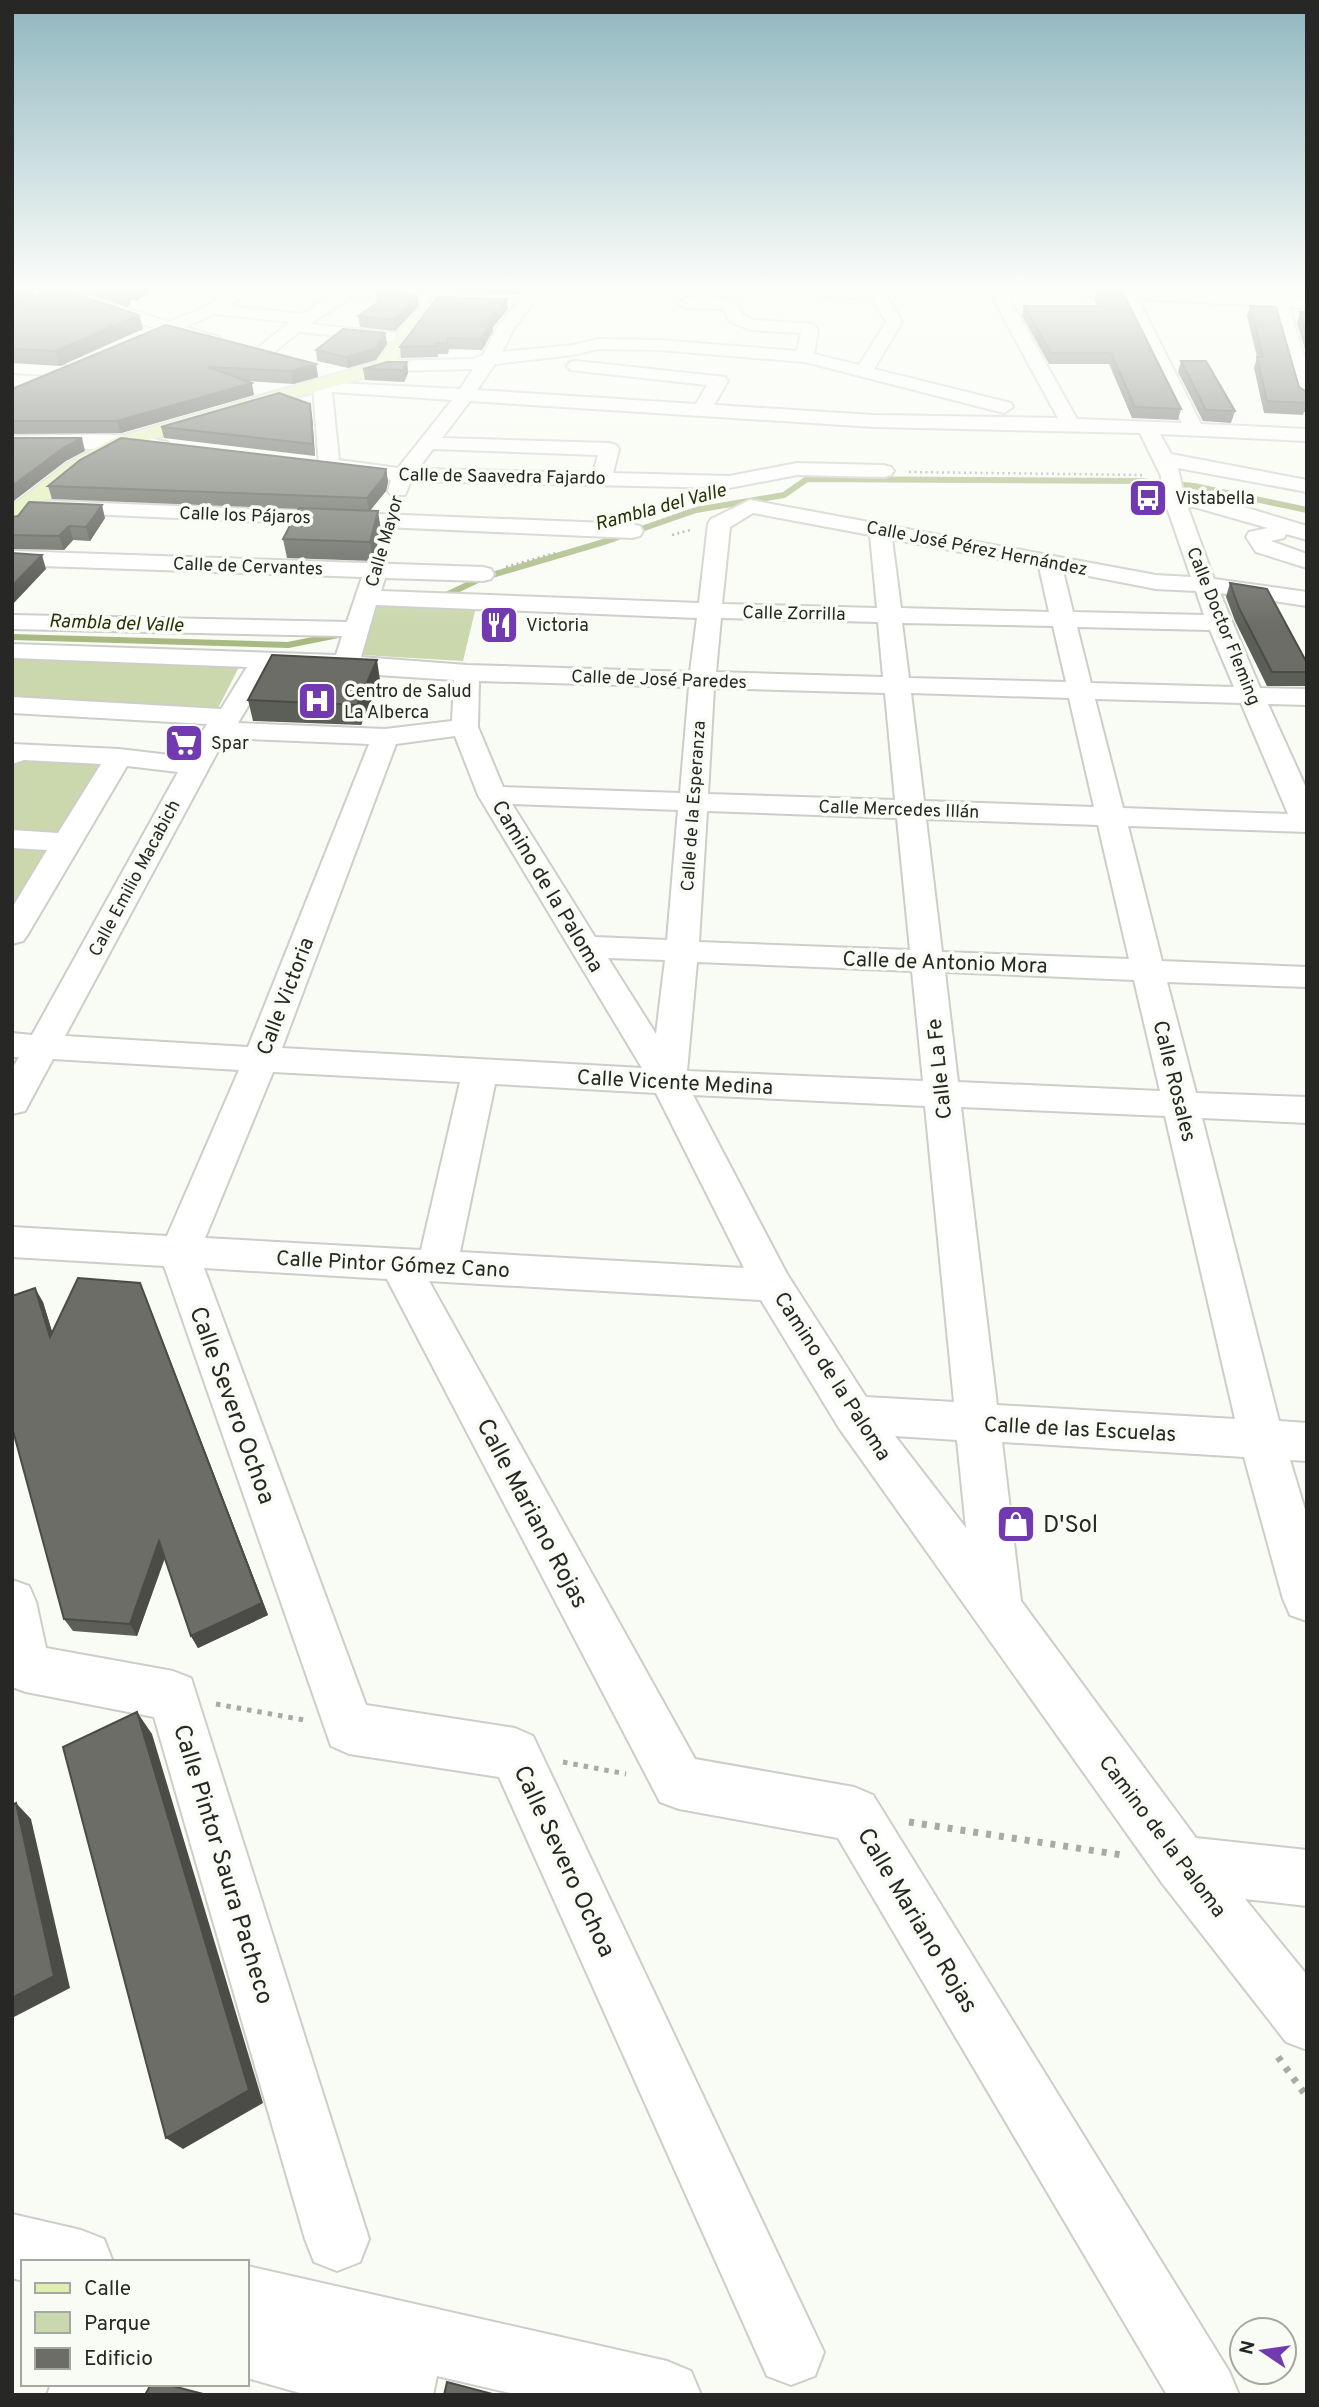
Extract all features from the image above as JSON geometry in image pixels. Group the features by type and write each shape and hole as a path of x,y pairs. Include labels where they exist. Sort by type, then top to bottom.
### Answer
{"main road":[{"path":"19,515 75,467 121,442 241,403"}],"street":[{"path":"323,403 330,466"},
{"name":"Calle Mayor","path":"346,663 368,598 403,475 459,403"},
{"path":"606,403 874,421 1070,424 1307,435"},
{"path":"702,409 707,403"},
{"path":"874,403 874,421"},
{"path":"987,403 1070,424"},
{"path":"1058,403 1070,424"},
{"path":"1181,403 1194,429"},
{"name":"Calle Doctor Fleming","path":"1147,428 1170,480 1219,623 1307,823"},
{"path":"12,442 121,442 177,448"},
{"path":"429,443 609,449 602,478"},
{"name":"Calle de Saavedra Fajardo","path":"302,462 403,475 729,482 797,469 884,471"},
{"path":"1170,480 1307,486"},
{"path":"1170,480 1267,523 1301,532"},
{"name":"Calle José Pérez Hernández","path":"750,506 1156,582 1204,584 1307,599"},
{"name":"Calle de la Esperanza","path":"668,1083 682,951 702,681 719,524 750,506"},
{"name":"Calle los Pájaros","path":"19,515 390,520 632,531"},
{"name":"Calle La Fe","path":"880,529 998,1609"},
{"path":"1301,532 1257,537 1264,547 1307,561"},
{"name":"Calle de Cervantes","path":"12,558 483,574"},
{"name":"Calle Rosales","path":"1049,561 1262,1440 1307,1599"},
{"name":"Calle Zorrilla","path":"368,598 711,611 1219,623"},
{"path":"12,622 356,629"},
{"path":"13,653 102,657 170,672 262,661"},
{"name":"Calle de José Paredes","path":"13,653 346,663 467,673 702,681 1307,697"},
{"path":"12,705 64,691 89,660 102,657"},
{"name":"Calle Emilio Macabich","path":"12,1102 28,1045 195,766 262,661"},
{"name":"Camino de la Paloma","path":"467,673 465,727 492,795 668,1083 773,1285 854,1415 998,1609 1181,1864 1307,2021"},
{"path":"12,683 64,691 144,713 223,723 385,737 465,727"},
{"name":"Calle Victoria","path":"179,1252 261,1059 385,737"},
{"path":"12,756 17,751 118,757 195,766"},
{"path":"13,931 118,757"},
{"name":"Calle Mercedes Illán","path":"492,795 1307,823"},
{"path":"12,839 67,842"},
{"name":"Calle de Antonio Mora","path":"584,947 1307,977"},
{"name":"Calle Vicente Medina","path":"28,1045 668,1083 1307,1110"},
{"path":"418,1265 480,1072"},
{"name":"Calle Pintor Gómez Cano","path":"12,1241 773,1285"},
{"name":"Calle Severo Ochoa","path":"179,1252 349,1728 515,1754 791,2352"},
{"name":"Calle Mariano Rojas","path":"418,1265 679,1783 854,1814 1205,2395"},
{"name":"Calle de las Escuelas","path":"854,1415 1307,1442"},
{"name":"Calle Pintor Saura Pacheco","path":"12,1602 26,1668 173,1696 337,2239"},
{"path":"1181,1864 1307,1878"},
{"path":"12,2246 72,2260"},
{"path":"248,2299 406,2366 667,2395"},
{"path":"248,2345 320,2364 342,2378 352,2395"}],"path":[{"path":"884,471 1170,480"},
{"path":"173,1696 349,1728"},
{"path":"515,1754 679,1783"},
{"path":"854,1814 1181,1864"}],"green space":[{"path":"378,605 476,607 463,661 362,655"},
{"path":"28,652 239,667 215,714 12,706 12,656"},
{"path":"12,751 122,754 12,935"}],"building":[{"path":"12,403 180,403 117,421 12,421"},
{"path":"243,403 308,403 313,444 161,427"},
{"path":"1133,403 1178,403 1181,409 1135,407"},
{"path":"1203,403 1231,403 1235,411 1206,410"},
{"path":"12,438 82,438 63,448 12,486"},
{"path":"121,438 386,469 384,477 367,498 48,486 80,460"},
{"path":"29,502 102,505 86,527 69,526 59,536 12,535 12,517 18,516"},
{"path":"299,508 378,511 370,542 283,539"},
{"path":"12,553 42,555 12,586"},
{"path":"1230,583 1267,589 1307,663 1307,672 1272,672 1239,608"},
{"path":"272,655 377,660 357,705 248,700"},
{"path":"78,1278 140,1283 262,1603 191,1636 159,1541 130,1624 64,1619 12,1427 12,1296 35,1288 50,1337"},
{"path":"137,1712 249,2090 166,2138 63,1747"},
{"path":"16,1803 54,1976 12,1998 12,1805"},
{"path":"447,2382 496,2395 444,2395"},
{"path":"150,2386 173,2386 207,2395 145,2395"}],"waterway":[{"name":"Rambla del Valle","path":"444,596 482,578 607,541 696,510 784,495 807,479 1139,481 1194,486 1307,510"},
{"name":"Rambla del Valle","path":"12,637 288,645 343,634"}],"place":[{"name":"Vistabella","path":"1148,498"},
{"name":"Victoria","path":"499,625"},
{"name":"Centro de Salud La Alberca","path":"317,701"},
{"name":"Spar","path":"184,743"},
{"name":"D'Sol","path":"1016,1524"}]}
